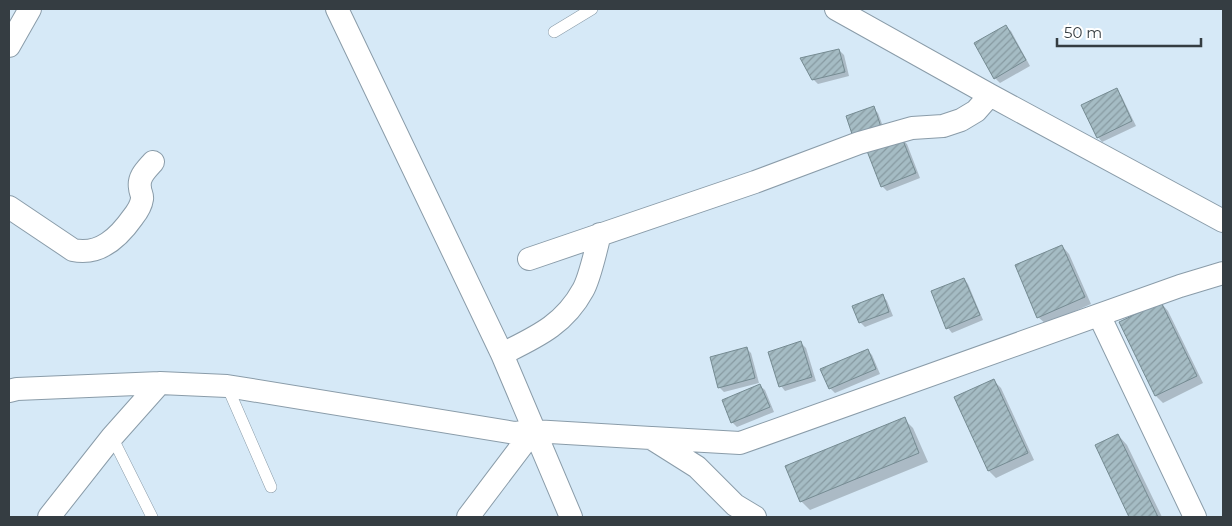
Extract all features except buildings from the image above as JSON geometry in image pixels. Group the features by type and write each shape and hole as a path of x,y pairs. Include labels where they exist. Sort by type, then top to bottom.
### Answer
{"street":[{"path":"9,46 30,9"},
{"path":"337,9 502,354 571,517"},
{"path":"836,9 1223,221"},
{"path":"529,259 754,182 859,143 912,128 943,126 961,120 976,111 990,95"},
{"path":"9,207 73,250 83,252 94,250 119,236 138,210 143,198 140,178 152,162"},
{"path":"502,354 541,335 562,318 584,289 600,234"},
{"path":"9,391 17,389 160,383 227,386 515,432 534,431 740,442 1180,286 1223,273"},
{"path":"1099,315 1195,517"},
{"path":"49,517 112,438 160,383"},
{"path":"468,517 534,431"},
{"path":"651,438 697,467 735,505 756,517"}],"lane":[{"path":"554,32 592,9"},
{"path":"227,386 271,487"},
{"path":"112,438 152,517"}]}
